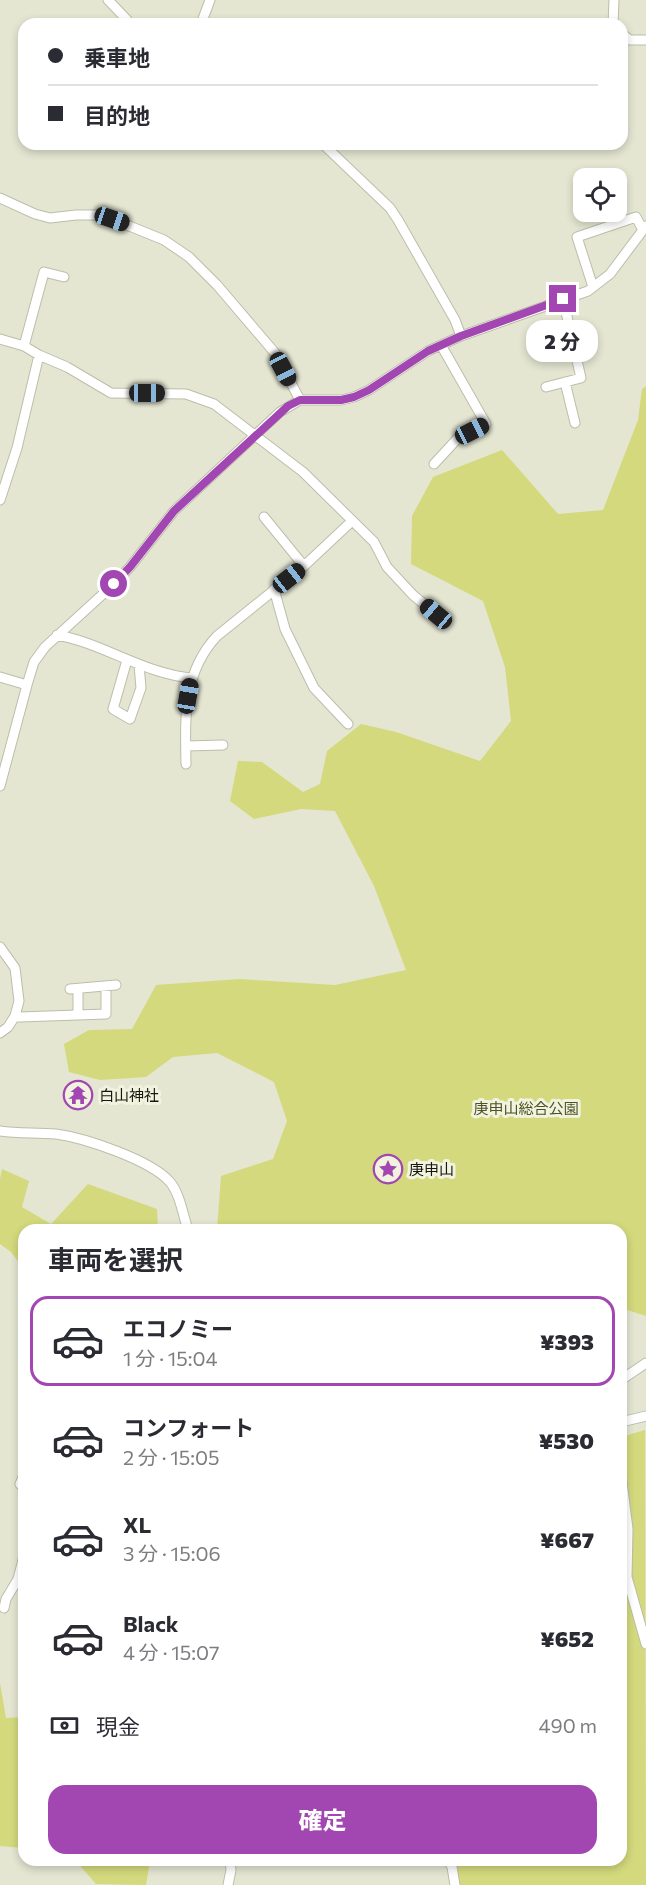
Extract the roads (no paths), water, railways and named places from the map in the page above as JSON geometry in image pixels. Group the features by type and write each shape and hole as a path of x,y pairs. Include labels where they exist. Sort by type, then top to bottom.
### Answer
{"street":[{"path":"203,18 210,0"},
{"path":"613,18 614,0"},
{"path":"112,2 126,18"},
{"path":"628,38 646,40"},
{"path":"329,150 371,189 398,220 455,320 461,336"},
{"path":"0,198 35,214 50,218 95,215 112,219 164,240 189,257 217,285 275,354 300,400"},
{"path":"0,786 3,759 34,662 57,635 130,567 174,511 280,412 300,400 341,400 354,397 441,345 593,288 610,274 645,228 636,217 577,237 593,288"},
{"path":"24,346 44,272 64,277"},
{"path":"546,387 581,378 563,299"},
{"path":"0,339 24,346 115,394 192,395 214,404 303,472 375,542 387,567 413,595 436,614"},
{"path":"434,464 458,438 486,424 441,345"},
{"path":"1,496 17,448 39,355"},
{"path":"565,382 575,423"},
{"path":"264,517 304,566"},
{"path":"186,764 185,715 192,678 205,649 304,566 352,521"},
{"path":"274,589 285,629 314,688 348,724"},
{"path":"57,635 71,637 140,665 180,677 192,678"},
{"path":"127,660 113,709 130,719 141,688 140,665"},
{"path":"0,676 27,685"},
{"path":"186,746 224,745"},
{"path":"0,947 15,968 18,1001 15,1016 8,1027 0,1033"},
{"path":"15,1016 25,1017 106,1014 111,985 74,989 78,1015"},
{"path":"0,1131 52,1133 76,1137 143,1163 171,1183 186,1224"},
{"path":"627,1376 646,1363"},
{"path":"627,1421 646,1416"},
{"path":"627,1521 627,1577 646,1644"},
{"path":"4,1608 6,1599 18,1579"},
{"path":"228,1885 231,1866"},
{"path":"451,1866 455,1885"}],"place":[{"name":"白山神社","path":"78,1095"},
{"name":"庚申山","path":"388,1169"}],"park label":[{"name":"庚申山総合公園","path":"526,1108"}]}
